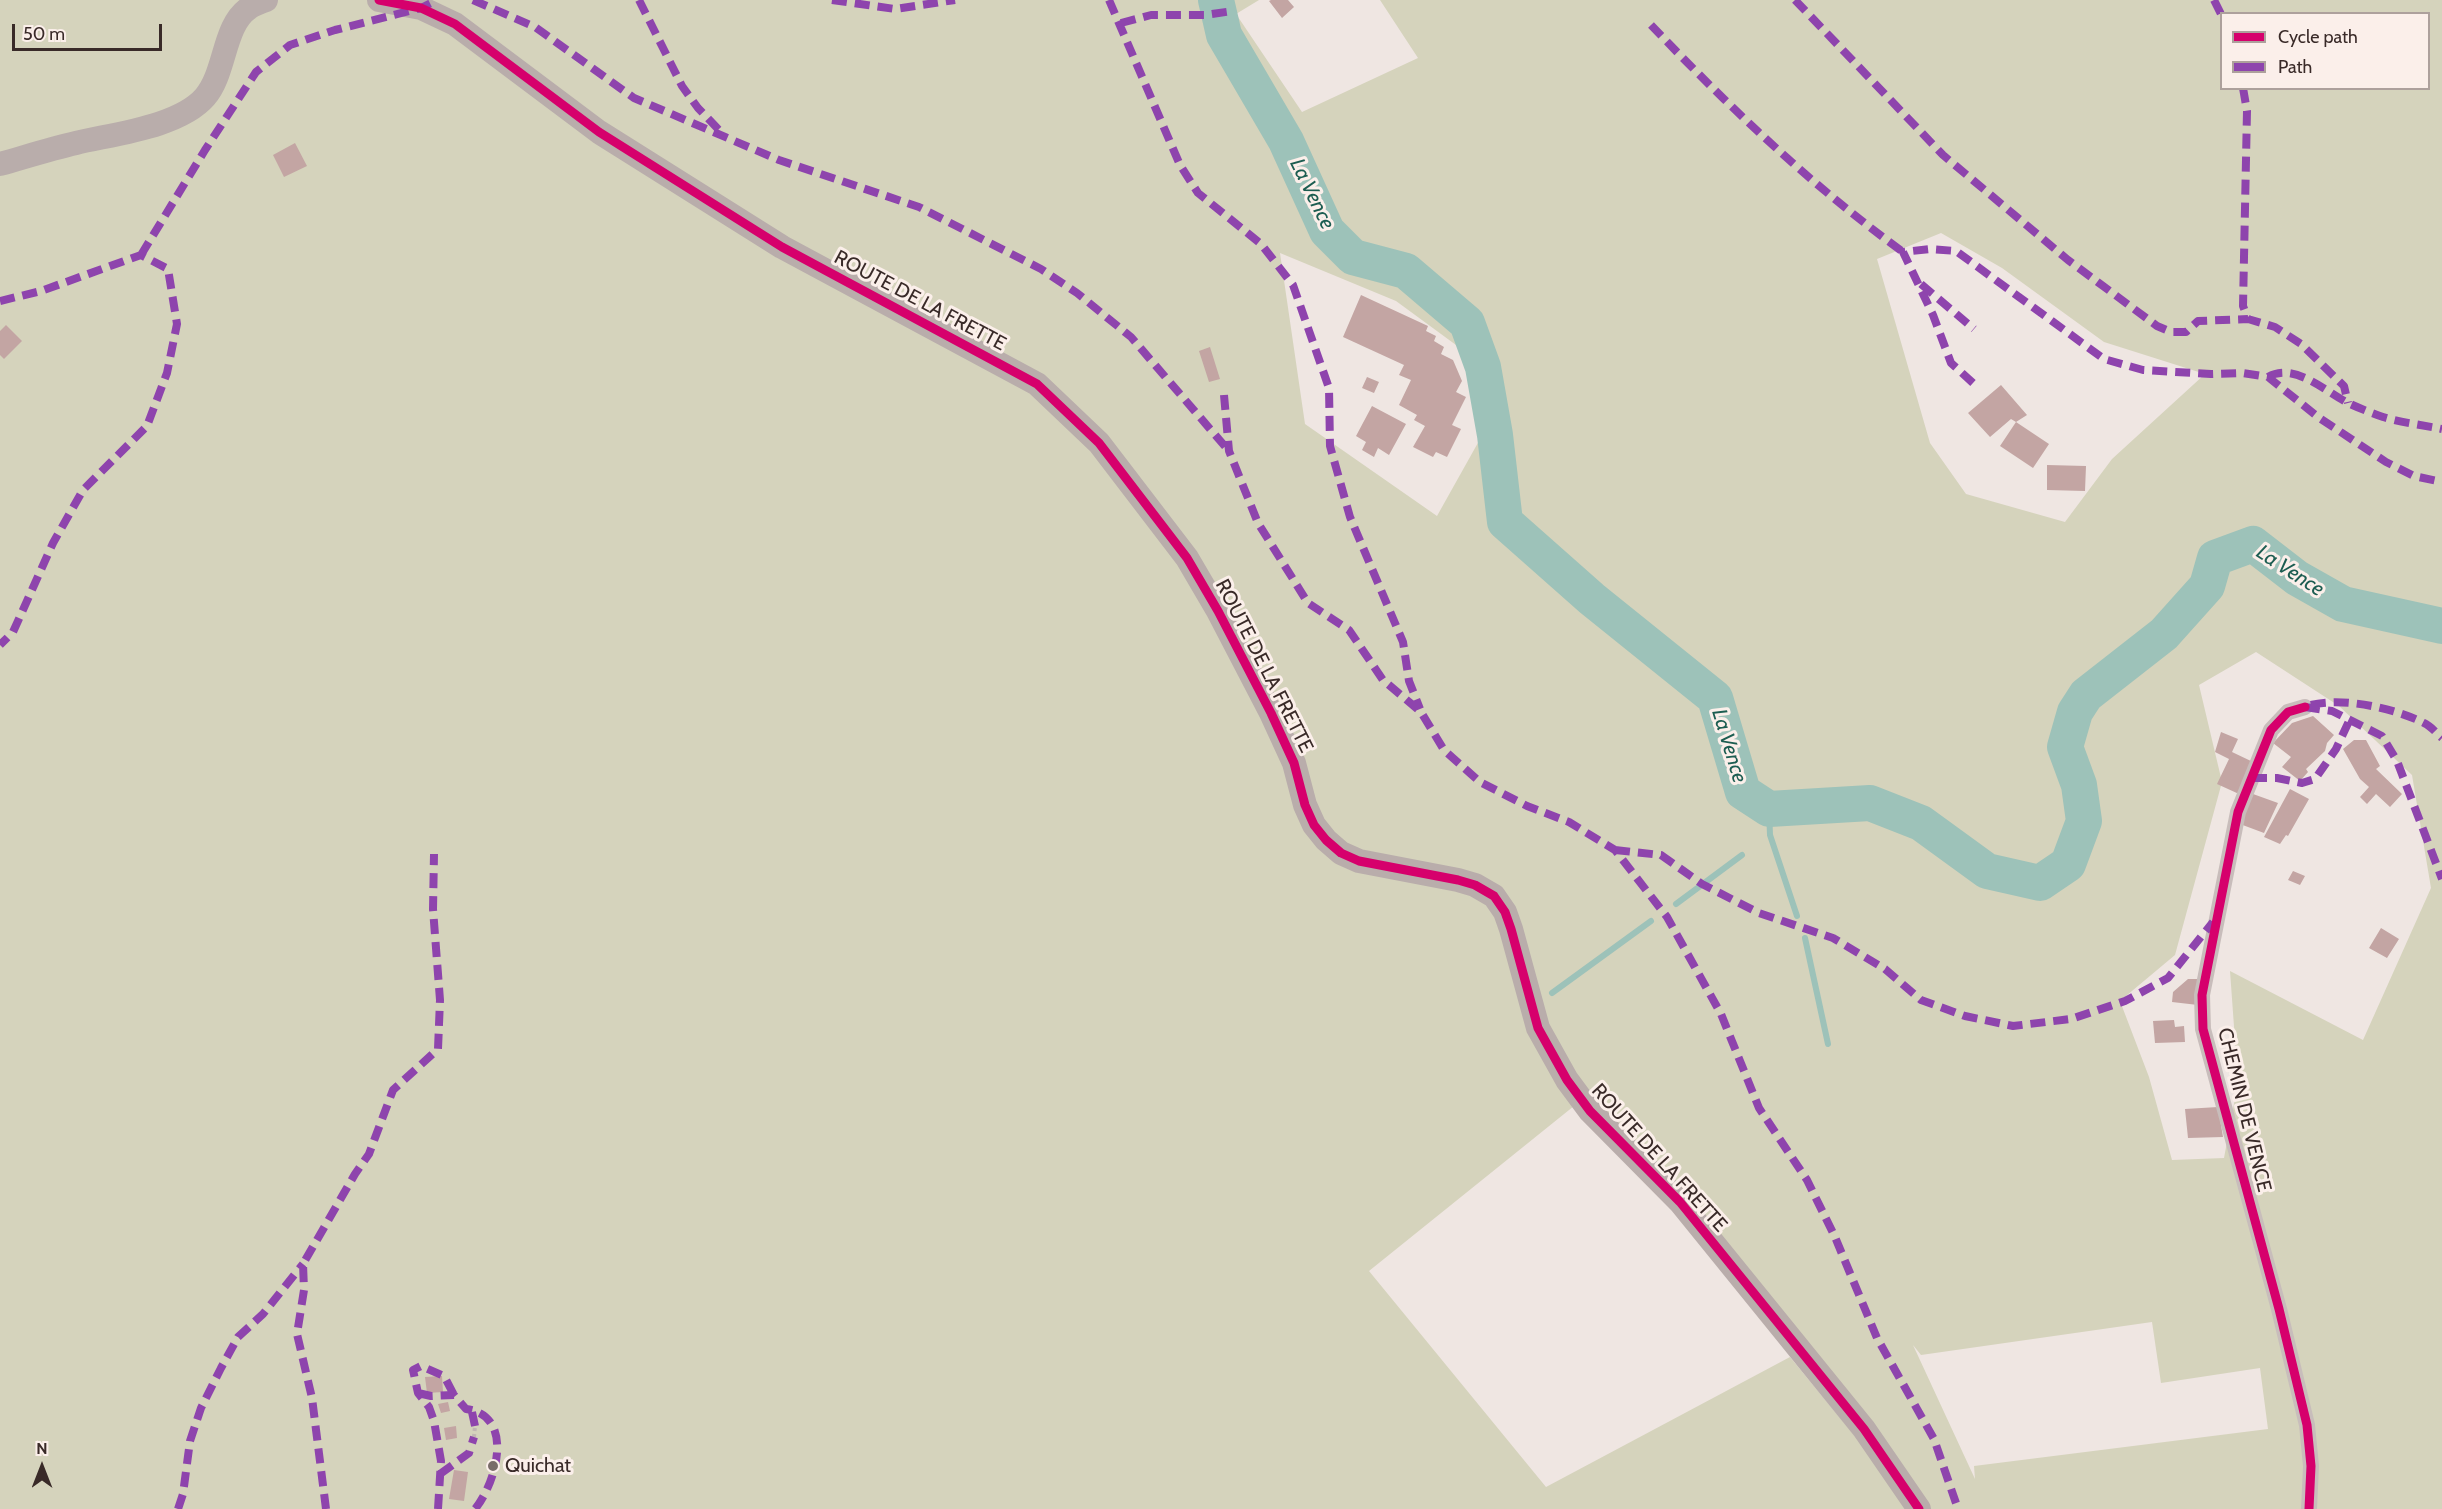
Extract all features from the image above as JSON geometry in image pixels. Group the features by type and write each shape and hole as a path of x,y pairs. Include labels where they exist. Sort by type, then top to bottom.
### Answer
{"street":[{"path":"0,164 162,122 188,111 204,98 217,78 240,16 249,8 266,0"},
{"name":"ROUTE DE LA FRETTE","path":"379,0 421,9 455,24 599,132 782,247 1037,384 1099,443 1187,558 1218,611 1294,763 1305,805 1314,825 1341,853 1359,861 1458,880 1475,885 1494,896 1511,929 1538,1028 1567,1080 1590,1112 1680,1202 1863,1429 1919,1509"},
{"name":"CHEMIN DE VENCE","path":"2305,707 2288,712 2271,730 2238,812 2202,995 2203,1029 2307,1425 2311,1466 2309,1509"}],"path":[{"path":"466,1408 472,1412"},
{"path":"474,1437 475,1426"}],"shaded area":[{"path":"0,0 1259,0 1236,14 1302,112 1418,58 1380,0 2442,0 2442,1509 1924,1509 1810,1349 1574,1106 1369,1271 1546,1487 1790,1357 1915,1509 0,1509","holes":["1941,233 2002,268 2104,342 2205,374 2112,459 2065,522 1966,494 1930,443 1877,259","1280,253 1396,301 1471,356 1484,432 1437,516 1305,424","2256,652 2339,706 2412,775 2431,888 2363,1040 2230,971 2238,1082 2224,1158 2172,1160 2149,1077 2120,1001 2175,955 2222,782 2199,685","2152,1322 2161,1383 2260,1368 2268,1429 1974,1466 1975,1479 1913,1345 1921,1355"]}],"building":[{"path":"1288,0 1294,7 1282,18 1269,1"},
{"path":"295,143 307,166 284,177 273,155"},
{"path":"1361,295 1428,326 1426,331 1436,336 1434,341 1444,347 1441,354 1453,360 1462,381 1456,392 1466,397 1452,425 1461,429 1447,457 1436,452 1433,457 1413,447 1425,426 1414,420 1417,415 1399,405 1411,380 1399,375 1404,365 1343,337"},
{"path":"6,325 22,341 4,359 0,355 0,331"},
{"path":"1210,347 1220,379 1209,382 1199,351"},
{"path":"1367,377 1379,382 1374,393 1362,388"},
{"path":"2001,385 2027,415 2016,422 2011,419 1990,437 1968,413"},
{"path":"1372,406 1406,424 1389,455 1378,448 1374,457 1362,450 1366,442 1356,436"},
{"path":"2016,422 2049,444 2033,468 2000,446"},
{"path":"2047,465 2086,466 2085,491 2047,490"},
{"path":"2313,716 2334,735 2327,743 2325,751 2306,769 2308,772 2300,781 2282,767 2291,757 2273,743 2292,723"},
{"path":"2221,732 2238,739 2232,752 2253,762 2239,794 2217,784 2229,759 2215,752"},
{"path":"2354,740 2366,740 2380,766 2376,769 2402,794 2390,807 2376,794 2367,804 2360,797 2369,787 2360,779 2343,749"},
{"path":"2290,789 2309,799 2288,836 2286,835 2280,844 2264,837"},
{"path":"2253,794 2278,803 2264,833 2240,824"},
{"path":"2293,871 2305,876 2300,885 2288,880"},
{"path":"2381,928 2399,939 2387,958 2369,948"},
{"path":"2188,979 2202,979 2198,1005 2172,1002 2173,992"},
{"path":"2174,1020 2175,1027 2184,1026 2185,1042 2155,1043 2153,1021"},
{"path":"2218,1107 2223,1137 2188,1138 2185,1109"},
{"path":"442,1376 443,1392 427,1393 425,1377"},
{"path":"448,1402 450,1411 441,1413 438,1404"},
{"path":"456,1426 457,1438 446,1440 444,1428"},
{"path":"454,1470 468,1472 464,1501 449,1499"}],"waterway":[{"name":"La Vence","path":"1216,0 1224,35 1286,141 1327,231 1353,257 1406,271 1467,323 1483,367 1495,435 1505,522 1592,599 1715,698 1743,792 1769,809 1870,803 1921,823 1987,871 2040,883 2068,864 2084,821 2079,785 2065,747 2075,712 2086,695 2164,634 2207,586 2215,558 2253,544 2297,578 2343,604 2442,626"},
{"path":"1769,809 1770,835 1797,916"},
{"path":"1676,904 1742,855"},
{"path":"1552,993 1651,921"},
{"path":"1805,938 1828,1044"}],"marked path":[{"path":"141,255 256,72 290,45 335,30 421,8 437,0"},
{"path":"473,0 535,27 634,98 779,160 919,207 1041,269 1077,293 1131,337 1229,451"},
{"path":"639,0 682,86 698,108 720,131"},
{"path":"832,0 895,9 955,0"},
{"path":"1109,0 1180,165 1198,193 1261,244 1293,285 1329,388 1330,446 1350,517 1403,642 1409,681 1420,709"},
{"path":"1795,0 1943,155 2068,260 2157,326 2171,332 2186,332 2198,321 2248,319"},
{"path":"2214,0 2220,12"},
{"path":"1121,23 1151,15 1205,15 1233,11"},
{"path":"1651,25 1710,86 1804,173 1903,252"},
{"path":"2243,90 2247,111 2243,306 2248,319 2275,327 2301,344 2344,386 2348,403"},
{"path":"1973,383 1951,363 1933,315 1903,252 1930,249 1956,251 2104,359 2143,370 2211,374 2243,373 2268,377 2318,417 2386,462 2414,476 2442,482"},
{"path":"0,301 41,291 141,255 168,269 177,324 167,373 147,426 83,490 53,543 13,632 0,645"},
{"path":"1921,284 1974,329"},
{"path":"2268,377 2278,373 2299,375 2348,403 2374,414 2442,429"},
{"path":"1224,395 1229,451 1258,523 1308,603 1349,630 1383,680 1421,712 1444,750 1480,782 1527,806 1569,822 1615,850 1667,917 1721,1014 1759,1108 1807,1180 1835,1237 1877,1338 1934,1439 1958,1509"},
{"path":"2311,705 2338,702 2384,709 2424,723 2442,738"},
{"path":"2305,707 2332,711 2382,736 2397,761 2442,879"},
{"path":"2252,778 2277,778 2302,783 2315,779 2336,749 2350,719"},
{"path":"1615,850 1661,855 1702,884 1759,913 1833,938 1885,969 1921,1000 1965,1016 2013,1026 2071,1019 2125,1001 2168,978 2213,922"},
{"path":"326,1509 312,1398 297,1334 304,1290 303,1264 369,1154 393,1090 438,1049 440,1000 433,909 434,854"},
{"path":"178,1509 183,1494 190,1441 201,1408 221,1368 238,1337 263,1314 303,1264"},
{"path":"438,1509 441,1461 434,1421 429,1407 418,1393 413,1370 421,1366 444,1376 454,1395"},
{"path":"418,1393 431,1396 454,1395 466,1409 481,1414 491,1423 496,1436 495,1467 490,1483 475,1509"},
{"path":"472,1412 475,1426"},
{"path":"440,1474 469,1453 474,1437"}],"cycle path":[{"path":"379,0 421,8 455,24 599,132 782,247 1037,384 1099,443 1187,558 1218,611 1294,763 1305,805 1314,825 1341,853 1359,861 1458,880 1475,885 1494,896 1505,912 1511,929 1538,1028 1567,1080 1590,1111 1680,1202 1864,1429 1919,1509"},
{"path":"2305,707 2288,712 2271,730 2238,812 2202,995 2203,1029 2279,1309 2307,1425 2311,1466 2309,1509"}],"place":[{"name":"Quichat","path":"493,1466"}]}
